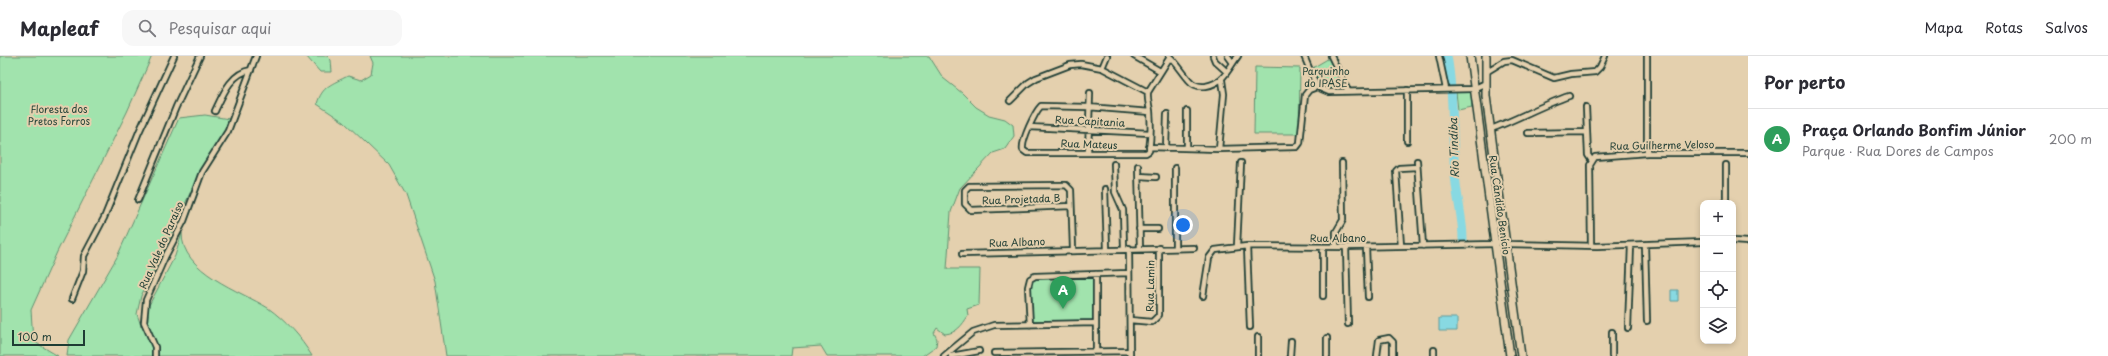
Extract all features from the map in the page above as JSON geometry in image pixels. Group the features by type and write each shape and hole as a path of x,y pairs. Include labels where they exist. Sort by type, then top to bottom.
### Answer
{"main road":[{"name":"Rua Cândido Benício","path":"1470,56 1473,89 1496,244 1510,356"},
{"name":"Rua Cândido Benício","path":"1486,56 1486,83 1491,128 1521,356"}],"street":[{"path":"72,299 83,271 84,256 104,218 138,132 174,56"},
{"path":"138,200 176,107 200,56"},
{"name":"Rua Vale do Paraíso","path":"155,356 155,347 144,322 146,300 165,257 184,221 202,172 228,131 256,56"},
{"path":"1102,68 1108,56"},
{"path":"1134,56 1160,70"},
{"path":"1149,149 1150,112 1148,92 1160,70 1170,56 1190,81 1196,85 1215,84 1222,80 1238,56"},
{"path":"1213,56 1215,61 1227,72"},
{"path":"1228,56 1233,63"},
{"path":"1304,56 1309,74 1317,87 1329,92 1451,88 1473,89 1486,83"},
{"path":"1330,56 1348,91"},
{"path":"1440,56 1451,88"},
{"path":"1486,72 1504,61 1512,60 1550,77 1559,78 1571,74 1596,72 1600,68 1605,56"},
{"path":"1647,56 1647,153"},
{"path":"1010,100 1028,83 1070,65 1081,64 1102,68 1148,92"},
{"path":"215,111 234,78 244,71 251,70"},
{"path":"1219,149 1224,94 1222,80"},
{"name":"Rua Mateus","path":"1029,127 1022,147 1027,153 1088,152 1143,154 1149,149 1166,148 1297,148 1300,143 1305,95 1317,87"},
{"path":"1407,90 1407,141"},
{"path":"1088,152 1088,106 1090,93"},
{"path":"1491,128 1515,120 1542,105 1569,96"},
{"path":"1029,127 1041,106 1088,106 1150,112"},
{"path":"1586,107 1585,132 1588,155 1592,161 1590,164 1592,246"},
{"path":"1187,111 1187,148"},
{"path":"1166,148 1167,114"},
{"name":"Rua Capitania","path":"1029,127 1150,133"},
{"path":"1528,133 1585,132"},
{"name":"Rua Guilherme Veloso","path":"1592,161 1599,156 1647,153 1748,153"},
{"path":"1417,161 1423,246"},
{"path":"1238,246 1241,163"},
{"path":"1336,247 1336,232 1343,220 1342,163"},
{"path":"994,353 1096,351 1130,354 1129,274 1127,248 1123,210 1115,192 1114,164"},
{"path":"1726,165 1726,200"},
{"path":"1138,166 1140,249"},
{"path":"1401,246 1396,171 1399,168 1417,167"},
{"path":"1175,168 1175,248"},
{"path":"1139,176 1156,177"},
{"name":"Rua Projetada B","path":"1064,184 1071,190 1071,206 971,210 965,204 965,190 969,186 1064,184"},
{"path":"1105,189 1107,249"},
{"path":"1071,206 1073,249"},
{"path":"1139,230 1158,229"},
{"path":"1496,244 1501,242 1506,236"},
{"path":"1736,241 1748,242"},
{"path":"1507,244 1631,246 1700,242"},
{"name":"Rua Albano","path":"1203,296 1211,253 1215,250 1238,246 1366,247 1496,244"},
{"path":"1645,245 1647,321"},
{"path":"1247,246 1250,327"},
{"path":"1628,328 1631,246"},
{"path":"1323,296 1324,247"},
{"path":"1346,247 1348,324"},
{"path":"1366,247 1368,297"},
{"name":"Rua Lamin","path":"1130,320 1152,322 1160,315 1159,248"},
{"name":"Rua Albano","path":"962,254 1073,249 1194,248"},
{"path":"1096,274 1096,351"},
{"path":"1030,325 1028,287 1029,282 1033,277 1040,275 1129,274"},
{"path":"944,356 964,338 983,328 994,325 1096,324"},
{"path":"1612,332 1612,356"},
{"path":"1258,337 1258,356"},
{"path":"1327,338 1327,356"},
{"path":"1377,356 1379,340 1389,338 1393,342 1392,356"},
{"path":"1290,356 1291,341"},
{"path":"1434,350 1434,356"},
{"path":"951,356 979,351"}],"green space":[{"name":"Floresta dos Pretos Forros","path":"0,56 152,56 127,112 57,252 31,310 33,341 58,356 0,356"},
{"path":"306,56 327,56 331,60 332,72 320,72"},
{"path":"370,56 929,56 943,78 962,93 976,107 989,115 1005,119 1013,125 1014,136 1005,149 993,153 960,188 951,212 947,269 980,269 979,305 967,309 968,316 953,332 945,334 937,328 934,333 937,339 936,346 922,356 827,356 821,346 792,348 791,356 446,356 435,281 406,195 389,165 344,122 317,104 322,93 328,86 348,76 361,80 371,74 373,63"},
{"name":"Parquinho do IPASE","path":"1331,57 1341,84 1339,90 1327,91 1317,87 1309,74 1315,70 1314,67"},
{"path":"1255,67 1300,68 1299,134 1254,134"},
{"path":"1456,92 1471,92 1472,107 1458,110"},
{"path":"205,115 229,119 223,135 202,167 141,296 137,314 141,326 147,309 175,256 182,233 184,247 191,259 214,279 268,308 292,330 312,356 67,356 69,340 117,257 179,118"},
{"path":"1096,274 1096,321 1031,321 1030,284 1032,275"}],"water":[{"path":"1671,290 1678,290 1678,301 1671,301"},
{"path":"1439,318 1457,318 1457,331 1439,331"}],"waterway":[{"name":"Rio Tindiba","path":"1447,56 1451,88 1457,191 1463,239"}],"place":[{"name":"Praça Orlando Bonfim Júnior","path":"1063,309"}]}
